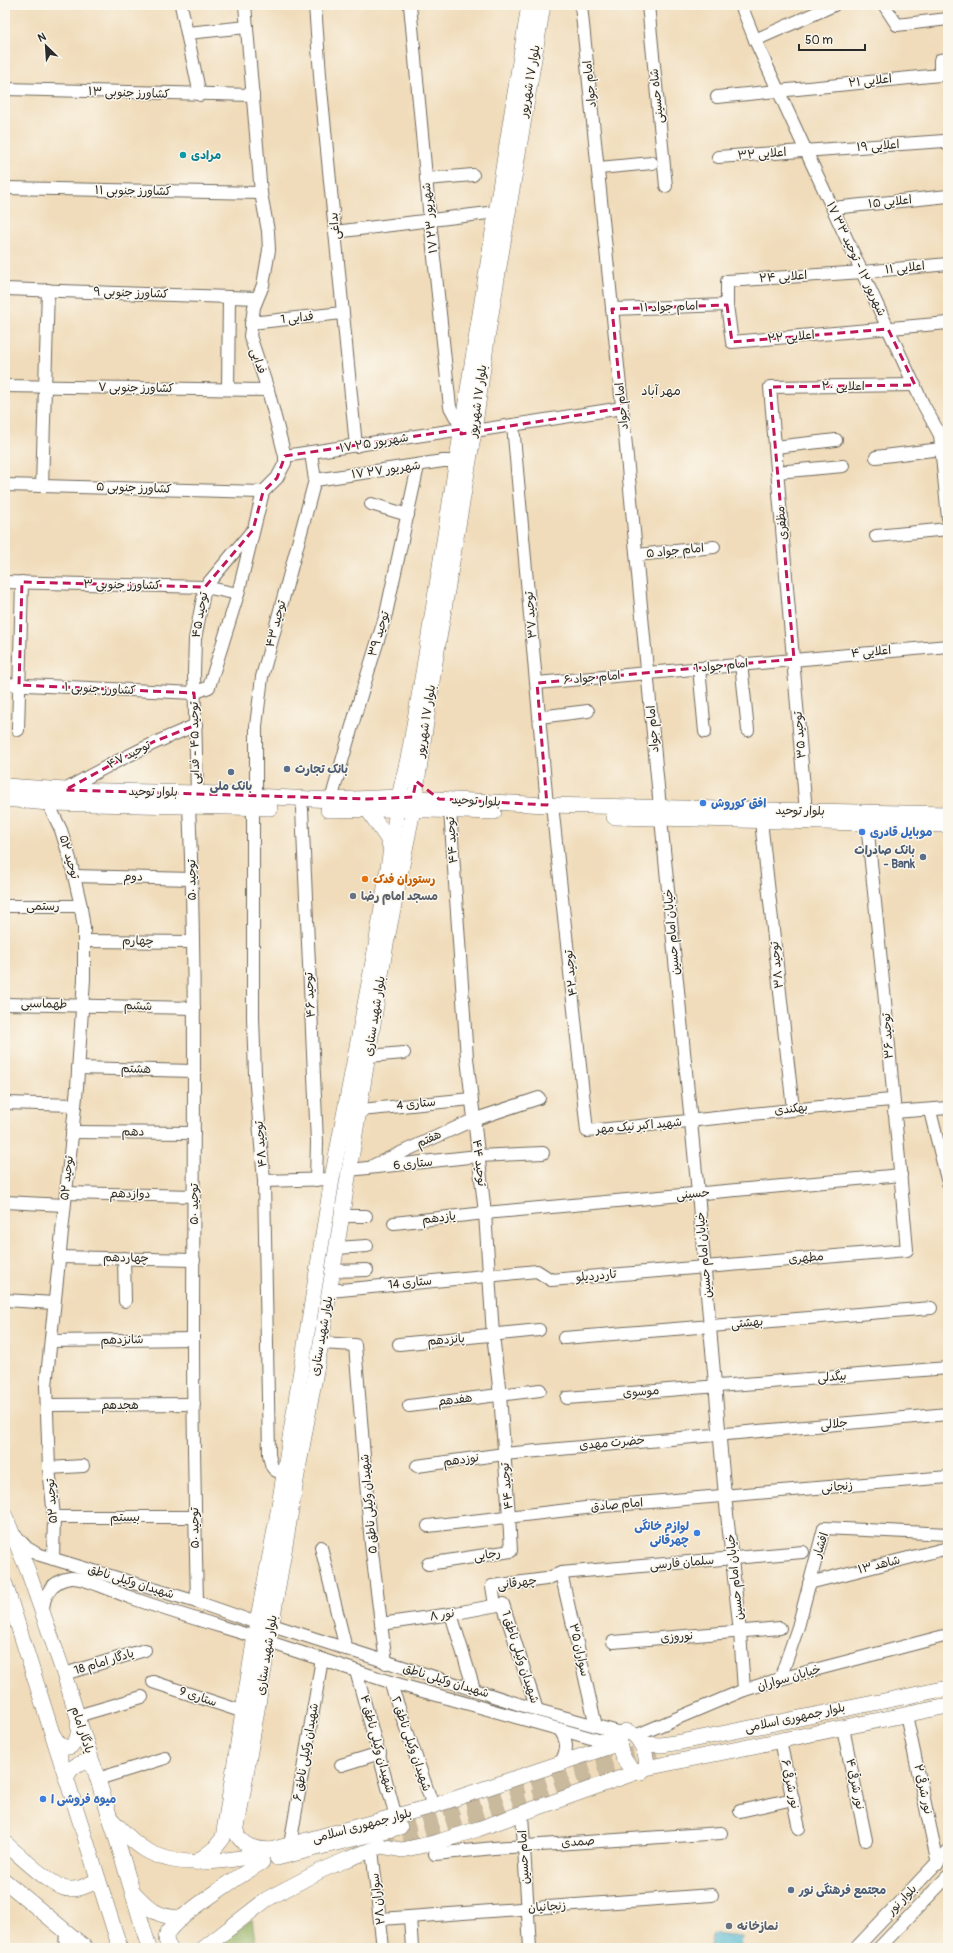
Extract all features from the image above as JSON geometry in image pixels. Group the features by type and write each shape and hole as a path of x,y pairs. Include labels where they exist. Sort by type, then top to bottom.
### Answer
{"main road":[{"name":"بلوار ۱۷ شهریور","path":"405,803 468,430 496,212 529,5"},
{"name":"بلوار ۱۷ شهریور","path":"413,762 456,461 468,430 488,332 543,5"},
{"path":"391,849 369,804 413,762 426,789 442,807 420,818 407,836"},
{"name":"بلوار توحید","path":"5,786 65,790 197,793 302,809 405,803 442,807 660,814 761,821 948,826"},
{"name":"بلوار توحید","path":"5,799 48,803 189,806 254,802 331,800 369,804"},
{"name":"بلوار شهید ستاری","path":"229,1835 263,1632 276,1524 290,1474 321,1343 341,1216 356,1169 361,1110 386,944 407,836 405,803"},
{"name":"بلوار شهید ستاری","path":"290,1474 332,1180 376,946 391,849 405,803"},
{"name":"بلوار توحید","path":"660,814 806,812 948,814"},
{"name":"یادگار امام","path":"5,1516 28,1571 64,1674 112,1824 149,1948"},
{"path":"6,1590 120,1948"},
{"name":"بلوار شهید ستاری","path":"229,1835 244,1712 263,1632"},
{"name":"بلوار جمهوری اسلامی","path":"112,1824 139,1855 151,1863 165,1868 208,1872 234,1869 321,1848 398,1822 433,1806 628,1739 661,1745 948,1688"},
{"name":"بلوار جمهوری اسلامی","path":"377,1848 402,1850 416,1848 522,1814 641,1770 948,1706"},
{"path":"52,1734 58,1744 62,1747 66,1748 74,1744 79,1733 77,1716"},
{"path":"628,1739 647,1760 641,1770 627,1764 628,1739"},
{"path":"661,1745 656,1754 656,1758 661,1764 666,1764"},
{"path":"596,1750 604,1752 615,1758 618,1765 617,1774 611,1782"},
{"path":"66,1778 70,1770 81,1762 88,1762 96,1773"},
{"name":"بلوار جمهوری اسلامی","path":"112,1824 144,1849 162,1858 197,1862 241,1858 290,1845 398,1822"},
{"path":"197,1862 229,1835 256,1849 271,1850"},
{"path":"5,1843 55,1884 66,1889 76,1889 98,1880"},
{"path":"204,1948 267,1899 322,1870 377,1848"},
{"path":"167,1945 168,1932 179,1921 238,1877 262,1862"},
{"path":"5,1881 86,1948"},
{"path":"131,1889 157,1915 179,1921"}],"street":[{"path":"181,5 200,95"},
{"name":"فدایی","path":"245,5 261,193 270,250 267,270 254,307 250,336 268,390 286,456"},
{"name":"بداغی","path":"315,5 321,89 356,446"},
{"name":"۱۷ شهریور ۲۳","path":"410,5 430,220 450,407 468,430"},
{"name":"امام جواد","path":"581,5 599,168 648,673 660,814"},
{"name":"شاه حسینی","path":"648,5 666,186"},
{"name":"۱۷ شهریور ۱۲ - توحید ۳۳","path":"741,5 778,91 863,272 888,329 940,435 948,518"},
{"path":"755,40 834,5"},
{"path":"884,5 897,25 948,19"},
{"path":"187,33 247,27"},
{"name":"اعلایی ۲۱","path":"778,91 940,75 940,60 948,59"},
{"name":"کشاورز جنوبی ۱۳","path":"5,89 200,95 253,95"},
{"path":"717,97 778,91"},
{"name":"اعلایی ۱۹","path":"806,151 944,141 948,145"},
{"name":"اعلایی ۳۲","path":"718,157 806,151"},
{"path":"599,168 652,163"},
{"path":"426,179 474,174"},
{"name":"کشاورز جنوبی ۱۱","path":"5,188 261,193"},
{"name":"اعلایی ۱۵","path":"833,208 948,196"},
{"path":"335,232 496,212"},
{"name":"اعلایی ۱۱","path":"863,272 948,264"},
{"name":"اعلایی ۲۴","path":"726,305 727,281 863,272"},
{"name":"کشاورز جنوبی ۹","path":"5,289 258,298"},
{"path":"42,486 48,290"},
{"path":"228,389 230,297"},
{"name":"امام جواد ۱۱","path":"612,309 726,305"},
{"name":"اعلایی ۲۲","path":"726,305 732,342 888,329"},
{"name":"فدایی 1","path":"251,323 342,313"},
{"path":"888,329 948,323"},
{"name":"اعلایی ۲۰","path":"770,386 915,385"},
{"name":"کشاورز جنوبی ۷","path":"5,386 268,390"},
{"name":"مظفری","path":"770,386 794,659"},
{"name":"۱۷ شهریور ۲۵","path":"286,456 513,425 622,408"},
{"name":"توحید ۳۷","path":"513,425 539,717 550,810"},
{"path":"775,447 836,440"},
{"path":"876,456 942,449"},
{"name":"توحید ۴۳","path":"254,802 256,726 262,677 315,480 312,453"},
{"path":"194,693 209,687 238,594 263,492 277,478 286,456"},
{"name":"۱۷ شهریور ۲۷","path":"315,480 418,466 443,461 456,461"},
{"name":"توحید ۳۹","path":"331,800 386,614 418,466"},
{"path":"777,472 843,466"},
{"name":"کشاورز جنوبی ۵","path":"5,485 263,492"},
{"path":"371,504 408,515"},
{"path":"876,536 948,529"},
{"name":"توحید ۴۵","path":"194,693 195,639 205,587 253,530"},
{"name":"امام جواد ۵","path":"636,555 714,547"},
{"name":"کشاورز جنوبی ۳","path":"5,582 205,587 238,594"},
{"path":"18,730 22,582"},
{"name":"اعلایی ۴","path":"794,659 948,646"},
{"name":"امام جواد 1","path":"648,673 794,659"},
{"name":"توحید ۳۵","path":"794,659 806,812"},
{"path":"742,663 748,730"},
{"path":"699,668 705,732"},
{"name":"امام جواد ۶","path":"537,683 648,673"},
{"name":"کشاورز جنوبی ۱","path":"5,684 194,693"},
{"name":"توحید ۴۵ - فدایی","path":"194,693 197,793"},
{"path":"539,717 588,711"},
{"name":"توحید ۴۷","path":"65,790 153,742 196,725"},
{"name":"توحید ۴۸","path":"254,802 253,1018 255,1074 264,1181 269,1454 272,1468 275,1472 290,1474"},
{"name":"توحید ۵۲","path":"48,803 61,830 74,876 81,906 84,941 82,1005 75,1105 46,1386 49,1468 54,1518 53,1559"},
{"name":"توحید ۵۰","path":"189,806 194,1008 193,1339 197,1602"},
{"name":"توحید ۴۴","path":"442,807 473,1120 485,1213 509,1516"},
{"name":"توحید ۴۶","path":"302,809 317,1142 316,1180"},
{"name":"توحید ۴۲","path":"550,810 587,1131"},
{"name":"خیابان امام حسین","path":"660,814 698,1193 725,1496 740,1632 744,1690"},
{"name":"توحید ۳۸","path":"761,821 793,1109"},
{"name":"توحید ۳۶","path":"867,824 885,1001 892,1100 901,1175 907,1250"},
{"name":"دوم","path":"74,876 192,879"},
{"name":"رستمی","path":"5,906 81,906"},
{"name":"چهارم","path":"84,941 193,942"},
{"name":"طهماسبی","path":"5,1004 82,1005"},
{"name":"ششم","path":"82,1005 194,1008"},
{"path":"369,1056 404,1053"},
{"name":"هشتم","path":"78,1068 193,1071"},
{"path":"473,1120 539,1098"},
{"name":"ستاری 4","path":"361,1110 471,1099"},
{"name":"بهکندی","path":"691,1122 793,1109 892,1100"},
{"path":"5,1103 75,1105"},
{"path":"894,1112 930,1111 948,1108"},
{"path":"930,1111 948,1181"},
{"name":"هفتم","path":"356,1169 473,1120"},
{"name":"شهید اکبر نیک مهر","path":"587,1131 691,1122"},
{"name":"دهم","path":"72,1132 194,1133"},
{"path":"317,1142 327,1156 336,1161"},
{"path":"478,1156 543,1154"},
{"name":"ستاری 6","path":"356,1169 478,1156"},
{"name":"حسینی","path":"485,1213 901,1175"},
{"path":"264,1181 332,1180"},
{"name":"دوازدهم","path":"5,1202 194,1196"},
{"name":"یازدهم","path":"394,1223 485,1213"},
{"path":"341,1216 366,1216"},
{"path":"336,1248 367,1246"},
{"name":"مطهری","path":"705,1267 907,1250"},
{"name":"چهاردهم","path":"59,1257 194,1260"},
{"path":"124,1258 125,1301"},
{"name":"تاردردیلو","path":"490,1274 537,1271 551,1280 705,1267"},
{"path":"333,1271 367,1270"},
{"name":"ستاری 14","path":"330,1291 490,1274"},
{"path":"5,1300 54,1303"},
{"name":"بهشتی","path":"564,1338 931,1308"},
{"path":"494,1335 539,1330"},
{"name":"پانزدهم","path":"399,1344 494,1335"},
{"name":"شانزدهم","path":"51,1340 193,1339"},
{"name":"شهیدان وکیلی ناطق ۵","path":"321,1343 355,1345 371,1544 386,1663"},
{"name":"بیگدلی","path":"716,1386 948,1368"},
{"name":"موسوی","path":"567,1398 716,1386"},
{"name":"هفدهم","path":"409,1406 540,1390"},
{"name":"هجدهم","path":"46,1405 194,1404"},
{"name":"جلالی","path":"720,1433 948,1414"},
{"name":"حضرت مهدی","path":"504,1454 720,1433"},
{"name":"نوزدهم","path":"417,1466 504,1454"},
{"path":"49,1468 83,1466"},
{"name":"زنجانی","path":"725,1496 948,1477"},
{"name":"امام صادق","path":"428,1526 509,1516 725,1496"},
{"name":"رجایی","path":"428,1564 511,1551 509,1516"},
{"name":"بیستم","path":"54,1518 195,1517"},
{"name":"افشار","path":"780,1679 810,1583 824,1528 948,1534"},
{"name":"شهیدان وکیلی ناطق","path":"11,1531 27,1548 37,1554 197,1602 233,1615 263,1632 322,1659 356,1671 390,1682 598,1740 628,1739"},
{"path":"321,1547 346,1649"},
{"name":"شاهد ۱۳","path":"810,1583 948,1548"},
{"name":"سلمان فارسی","path":"561,1574 803,1552"},
{"name":"چهرقانی","path":"499,1604 492,1586 546,1579 561,1574"},
{"name":"سواران ۳۵","path":"561,1574 596,1726"},
{"name":"شهیدان وکیلی ناطق","path":"43,1612 43,1600 51,1588 63,1580 78,1578 130,1598 227,1628 263,1632 346,1649 537,1710 596,1726 628,1739"},
{"name":"نور ۸","path":"381,1624 451,1614 499,1604"},
{"name":"شهیدان وکیلی ناطق 1","path":"499,1604 537,1710"},
{"path":"451,1614 474,1690"},
{"path":"227,1628 234,1622 233,1615"},
{"name":"نوروزی","path":"613,1642 780,1628"},
{"name":"خیابان سواران","path":"628,1739 744,1690 780,1679 948,1635"},
{"name":"یادگار امام 18","path":"64,1674 145,1650"},
{"name":"شهیدان وکیلی ناطق ۶","path":"290,1845 322,1659"},
{"name":"شهیدان وکیلی ناطق ۴","path":"356,1671 380,1752 398,1822"},
{"name":"ستاری 9","path":"153,1682 244,1712"},
{"name":"شهیدان وکیلی ناطق ٢","path":"390,1682 433,1806"},
{"path":"77,1716 142,1697"},
{"name":"نور شرقی ۲","path":"906,1715 938,1864"},
{"name":"نور شرقی ۴","path":"843,1728 866,1840"},
{"path":"559,1729 567,1741 567,1750 561,1762"},
{"name":"نور شرقی ۶","path":"780,1741 799,1828"},
{"path":"341,1765 380,1752"},
{"path":"96,1773 165,1758"},
{"path":"740,1811 793,1799"},
{"name":"امام حسین","path":"522,1814 530,1948"},
{"name":"صمدی","path":"436,1854 523,1846 721,1833"},
{"name":"سواران ۲۸","path":"377,1848 384,1948"},
{"name":"بلوار نور","path":"856,1948 938,1864 948,1851"},
{"name":"بلوار نور","path":"879,1948 948,1876"},
{"name":"زنجانیان","path":"381,1919 712,1895"},
{"path":"410,1917 412,1948"},
{"path":"65,1948 66,1931"}],"highlighted area":[{"path":"727,305 732,342 888,329 915,385 770,387 794,659 537,683 547,805 439,799 416,781 413,797 367,799 65,790 153,742 196,725 194,693 19,685 22,582 205,587 253,530 263,492 277,478 285,456 462,429 461,434 622,408 612,309"}],"green space":[{"path":"252,1919 256,1948 216,1948"}],"water":[{"path":"712,1934 742,1937 741,1948 710,1948"}],"tunnel":[{"path":"400,1827 607,1759 657,1750"},
{"path":"381,1846 497,1810 610,1770 642,1764"}],"place":[{"name":"مرادی","path":"183,155"},
{"name":"بانک تجارت","path":"287,769"},
{"name":"بانک ملی","path":"231,772"},
{"name":"افق کوروش","path":"703,803"},
{"name":"موبایل قادری","path":"862,832"},
{"name":"بانک صادرات - Bank","path":"923,857"},
{"name":"رستوران فدک","path":"365,879"},
{"name":"مسجد امام رضا","path":"353,896"},
{"name":"لوازم خانگی چهرقانی","path":"697,1533"},
{"name":"میوه فروشی ا","path":"43,1799"},
{"name":"مجتمع فرهنگی نور","path":"791,1890"},
{"name":"نمازخانه","path":"729,1926"}],"district":[{"name":"مهر آباد","path":"661,391"}]}
